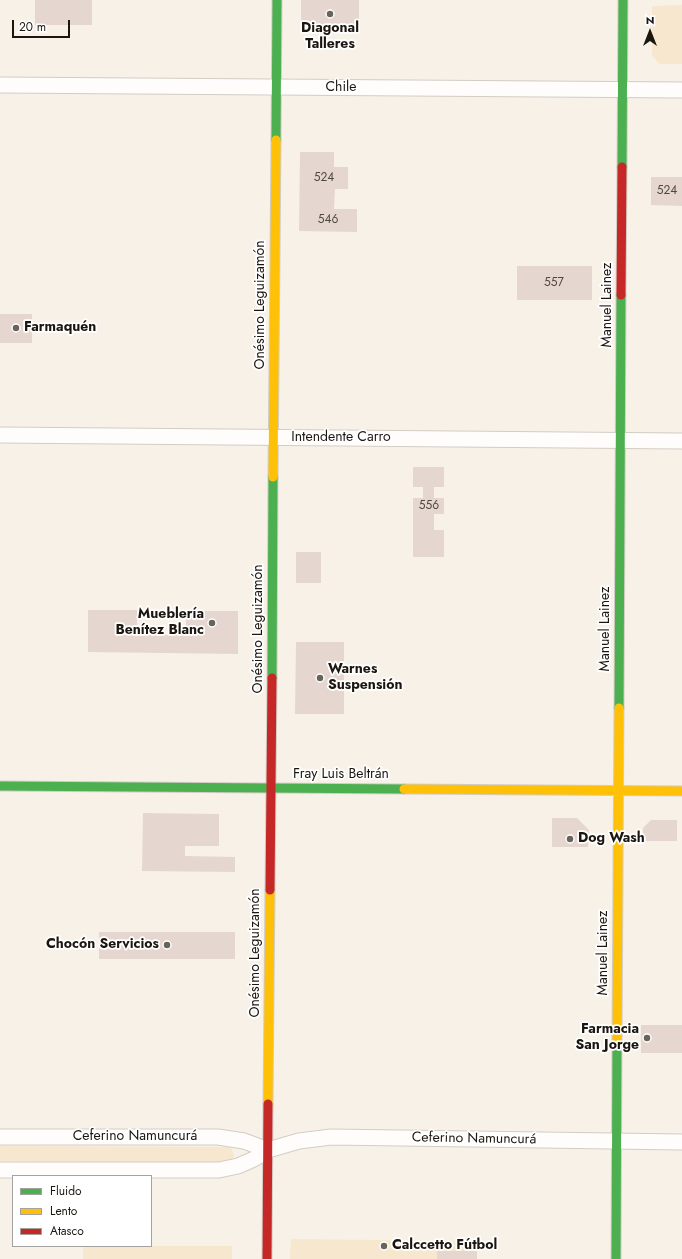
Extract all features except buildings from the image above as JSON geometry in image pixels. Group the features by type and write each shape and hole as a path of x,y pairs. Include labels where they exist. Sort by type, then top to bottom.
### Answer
{"street":[{"name":"Onésimo Leguizamón","path":"267,1259 278,0"},
{"name":"Manuel Lainez","path":"616,1259 623,0"},
{"name":"Chile","path":"0,85 682,90"},
{"name":"Intendente Carro","path":"0,435 682,441"},
{"name":"Fray Luis Beltrán","path":"0,786 682,791"},
{"name":"Ceferino Namuncurá","path":"0,1137 218,1137 244,1141 268,1150"},
{"name":"Ceferino Namuncurá","path":"0,1170 220,1170 238,1166 254,1159 268,1150 299,1141 331,1137 682,1142"}],"shaded area":[{"path":"682,5 682,64 659,64 652,55 652,6"},
{"path":"0,1146 226,1147 231,1148 234,1155 233,1160 226,1163 0,1161"},
{"name":"Calccetto Fútbol","path":"291,1239 477,1241 477,1259 290,1259"},
{"path":"232,1246 232,1259 83,1259 83,1247"}],"traffic: fast":[{"path":"276,140 277,0"},
{"path":"622,167 623,0"},
{"path":"619,708 621,295"},
{"path":"272,678 273,477"},
{"path":"0,786 404,789"},
{"path":"616,1259 617,1042"}],"traffic: slow":[{"path":"273,477 276,140"},
{"path":"617,1042 619,708"},
{"path":"404,789 682,791"},
{"path":"268,1104 270,890"}],"traffic: jam":[{"path":"621,295 622,167"},
{"path":"270,890 272,678"},
{"path":"267,1259 268,1104"}],"place":[{"name":"Diagonal Talleres","path":"330,14"},
{"name":"Farmaquén","path":"16,328"},
{"name":"Mueblería Benítez Blanc","path":"212,623"},
{"name":"Warnes Suspensión","path":"320,678"},
{"name":"Dog Wash","path":"570,839"},
{"name":"Chocón Servicios","path":"167,945"},
{"name":"Farmacia San Jorge","path":"647,1038"},
{"name":"Calccetto Fútbol","path":"384,1246"}]}
